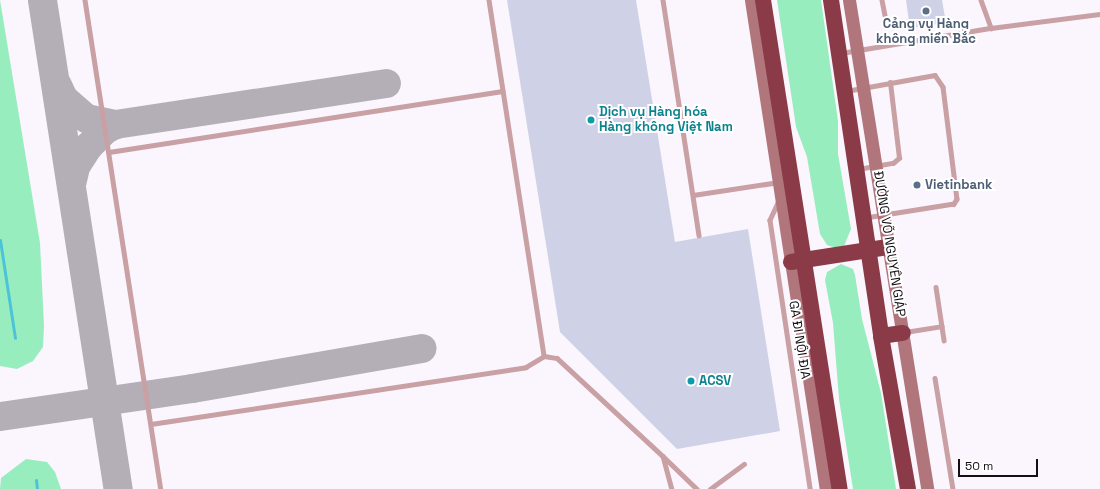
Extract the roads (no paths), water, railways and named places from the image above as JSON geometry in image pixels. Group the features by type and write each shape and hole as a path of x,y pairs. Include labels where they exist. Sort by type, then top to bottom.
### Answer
{"highway":[{"path":"763,0 782,126 786,181 798,260 824,380 840,489"},
{"name":"ĐƯỜNG VÕ NGUYÊN GIÁP","path":"831,0 882,336 908,489"},
{"path":"798,260 888,247"},
{"path":"882,336 903,332"}],"main road":[{"path":"751,0 776,156 786,181 782,196 798,260 812,397 826,489"},
{"name":"ĐƯỜNG VÕ NGUYÊN GIÁP","path":"849,0 927,489"},
{"path":"776,156 782,126"},
{"path":"812,397 824,380"}],"lane":[{"path":"85,0 161,489"},
{"path":"489,0 544,356"},
{"path":"663,0 700,235"},
{"path":"882,0 885,15"},
{"path":"981,0 991,28"},
{"path":"839,54 991,28 1100,14"},
{"path":"845,91 935,75 938,77 943,87 957,200 954,204 947,207 864,219"},
{"path":"857,170 893,163 899,158 890,83"},
{"path":"109,152 502,91"},
{"path":"693,195 786,181"},
{"name":"GA ĐI NỘI ĐỊA","path":"782,196 770,220 810,489"},
{"path":"936,287 944,340"},
{"path":"903,332 942,326"},
{"path":"151,424 526,367 544,356 557,358 697,489"},
{"path":"935,378 953,489"},
{"path":"663,456 672,489"},
{"path":"710,489 744,464"}],"waterway":[{"path":"0,240 15,338"},
{"path":"36,480 37,489"}],"place":[{"name":"Cảng vụ Hàng không miền Bắc","path":"926,11"},
{"name":"Dịch vụ Hàng hóa Hàng không Việt Nam","path":"591,120"},
{"name":"Vietinbank","path":"917,185"},
{"name":"ACSV","path":"691,381"}]}
